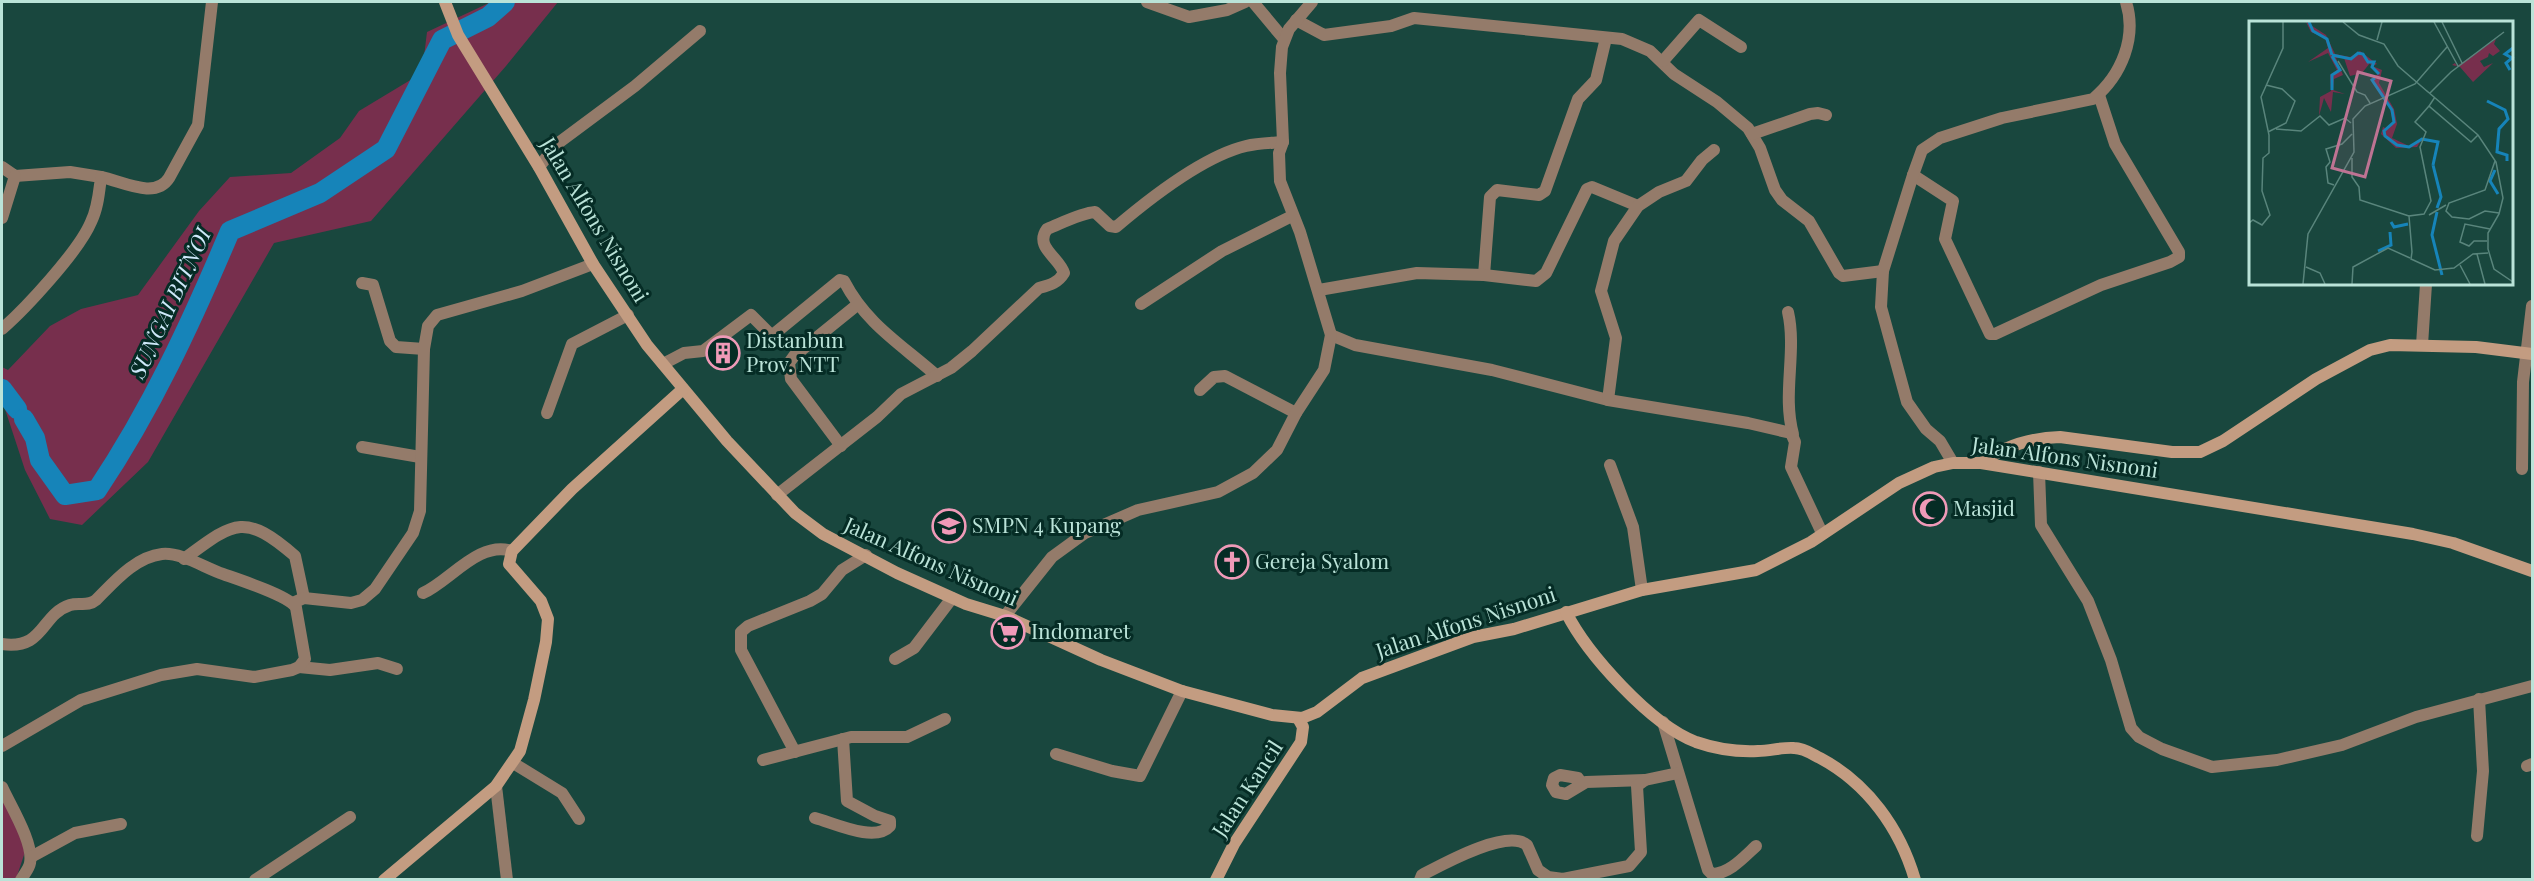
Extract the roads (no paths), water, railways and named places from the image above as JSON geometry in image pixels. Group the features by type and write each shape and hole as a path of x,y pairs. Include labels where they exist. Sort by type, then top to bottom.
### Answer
{"main road":[{"name":"Jalan Alfons Nisnoni","path":"447,6 458,35 539,167 593,264 663,364 777,495 823,534 952,598 1005,616 1101,660 1182,691 1272,715 1298,718 1317,712 1362,678 1473,637 1514,629 1642,590 1756,570 1811,542 1881,492 1934,467 1953,463 1982,464 2038,472 2413,534 2453,543 2532,571"},
{"path":"1982,464 1996,452 2023,441 2060,436 2172,452 2206,451 2316,380 2360,356 2390,345 2476,347 2530,354"},
{"path":"384,879 496,786 513,763 524,739 548,626 541,601 510,564 512,551 559,502 683,389"},
{"path":"1566,612 1575,631 1622,686 1663,722 1694,741 1720,749 1758,751 1803,749 1845,773 1882,812 1900,840 1915,879"},
{"name":"Jalan Kancil","path":"1216,879 1234,844 1301,742 1303,727 1298,718"}],"street":[{"path":"2,167 15,176 70,172 153,189 164,184 198,125 212,2"},
{"path":"1147,2 1189,17 1227,10 1245,2"},
{"path":"1253,2 1284,39"},
{"path":"1005,616 1052,557 1085,533 1138,510 1218,492 1253,473 1277,450 1296,412 1323,370 1331,334 1319,290 1280,181 1279,153 1283,142 1280,73 1284,39 1296,20 1312,2"},
{"path":"1953,463 1940,441 1926,429 1911,410 1902,390 1881,307 1884,271 1922,150 1940,138 2002,118 2087,102 2099,95 2119,66 2130,40 2131,18 2126,2"},
{"path":"1296,20 1324,35 1391,26 1414,18 1622,39 1644,48 1663,61 1674,74 1741,121 1752,134 1775,190 1782,200 1809,221 1839,273 1843,276 1884,271"},
{"path":"1663,61 1699,20 1741,46"},
{"path":"539,167 557,144 635,86 700,31"},
{"path":"1484,275 1490,197 1497,190 1539,195 1545,191 1578,99 1596,80 1606,38"},
{"path":"1913,175 1953,201 1945,239 1990,334 1995,334 2101,285 2170,261 2179,256 2179,252 2115,144 2099,95"},
{"path":"1752,134 1810,114 1826,115"},
{"path":"777,495 841,446 901,394 937,376 972,351 1039,288 1052,285 1060,278 1064,273 1062,267 1046,249 1043,239 1047,229 1066,223 1084,213 1095,212 1110,226 1116,227 1172,184 1222,155 1248,145 1283,142"},
{"path":"1608,400 1616,338 1602,298 1601,284 1614,241 1638,206 1659,192 1686,181 1702,160 1714,150"},
{"path":"2,218 15,176"},
{"path":"2,329 60,267 81,240 95,212 101,177"},
{"path":"1319,290 1417,273 1484,275 1539,281 1554,258 1583,192 1589,187 1638,206"},
{"path":"1141,304 1222,251 1292,216"},
{"path":"2,644 18,645 33,638 63,609 70,605 89,604 140,561 164,554 184,559 299,602 351,603 362,600 375,589 418,523 424,349 428,326 437,315 512,294 593,264"},
{"path":"663,364 684,353 703,351 752,315 769,333 774,334 840,280 844,281 857,306 900,347 937,376"},
{"path":"363,283 373,285 390,341 396,347 424,349"},
{"path":"2422,345 2426,285"},
{"path":"841,446 791,379 788,371 794,356 857,306"},
{"path":"2522,469 2523,382 2530,354 2532,306"},
{"path":"1788,312 1791,325 1788,408 1795,442 1791,467 1822,533"},
{"path":"546,413 572,344 628,315"},
{"path":"1331,334 1355,345 1492,370 1608,400 1748,423 1793,434"},
{"path":"1200,390 1214,377 1225,376 1296,412"},
{"path":"362,447 420,458"},
{"path":"1610,465 1633,527 1642,590"},
{"path":"2038,472 2041,525 2088,601 2111,660 2131,728 2139,737 2162,749 2212,767 2277,760 2342,745 2416,717 2532,686"},
{"path":"2,746 81,700 161,675 197,669 254,677 292,670 299,666 305,659 295,556 260,529 240,527 220,532 184,559"},
{"path":"423,593 448,580 466,563 485,553 504,549 512,551"},
{"path":"795,752 741,650 741,632 748,626 822,594 842,570 866,555"},
{"path":"894,659 914,648 952,598"},
{"path":"299,666 330,670 378,663 397,669"},
{"path":"1056,754 1112,771 1140,776 1182,691"},
{"path":"2477,836 2483,771 2479,699"},
{"path":"763,760 843,739 908,737 945,719"},
{"path":"1663,722 1703,858 1712,874 1733,866 1756,846"},
{"path":"815,818 870,832 886,830 891,826 890,821 847,801 843,739"},
{"path":"513,763 562,793 579,819"},
{"path":"1582,784 1645,780 1678,773"},
{"path":"1420,879 1422,875 1466,853 1513,840 1527,845 1538,870 1548,878 1563,879 1629,866 1640,854 1636,789 1645,780"},
{"path":"496,786 507,879"},
{"path":"2,787 25,835 31,857"},
{"path":"255,879 350,817"},
{"path":"21,879 31,857 75,833 121,824"}],"waterway":[{"name":"SUNGAI BITNOI","path":"24,419 35,438 40,460 65,495 97,490 136,428 170,364 230,231 320,193 386,149 442,40 488,17 505,2"},
{"name":"SUNGAI BITNOI","path":"2,389 17,409"}],"place":[{"name":"Distanbun Prov. NTT","path":"723,353"},
{"name":"Masjid","path":"1930,509"},
{"name":"SMPN 4 Kupang","path":"949,526"},
{"name":"Gereja Syalom","path":"1232,562"},
{"name":"Indomaret","path":"1008,632"}]}
